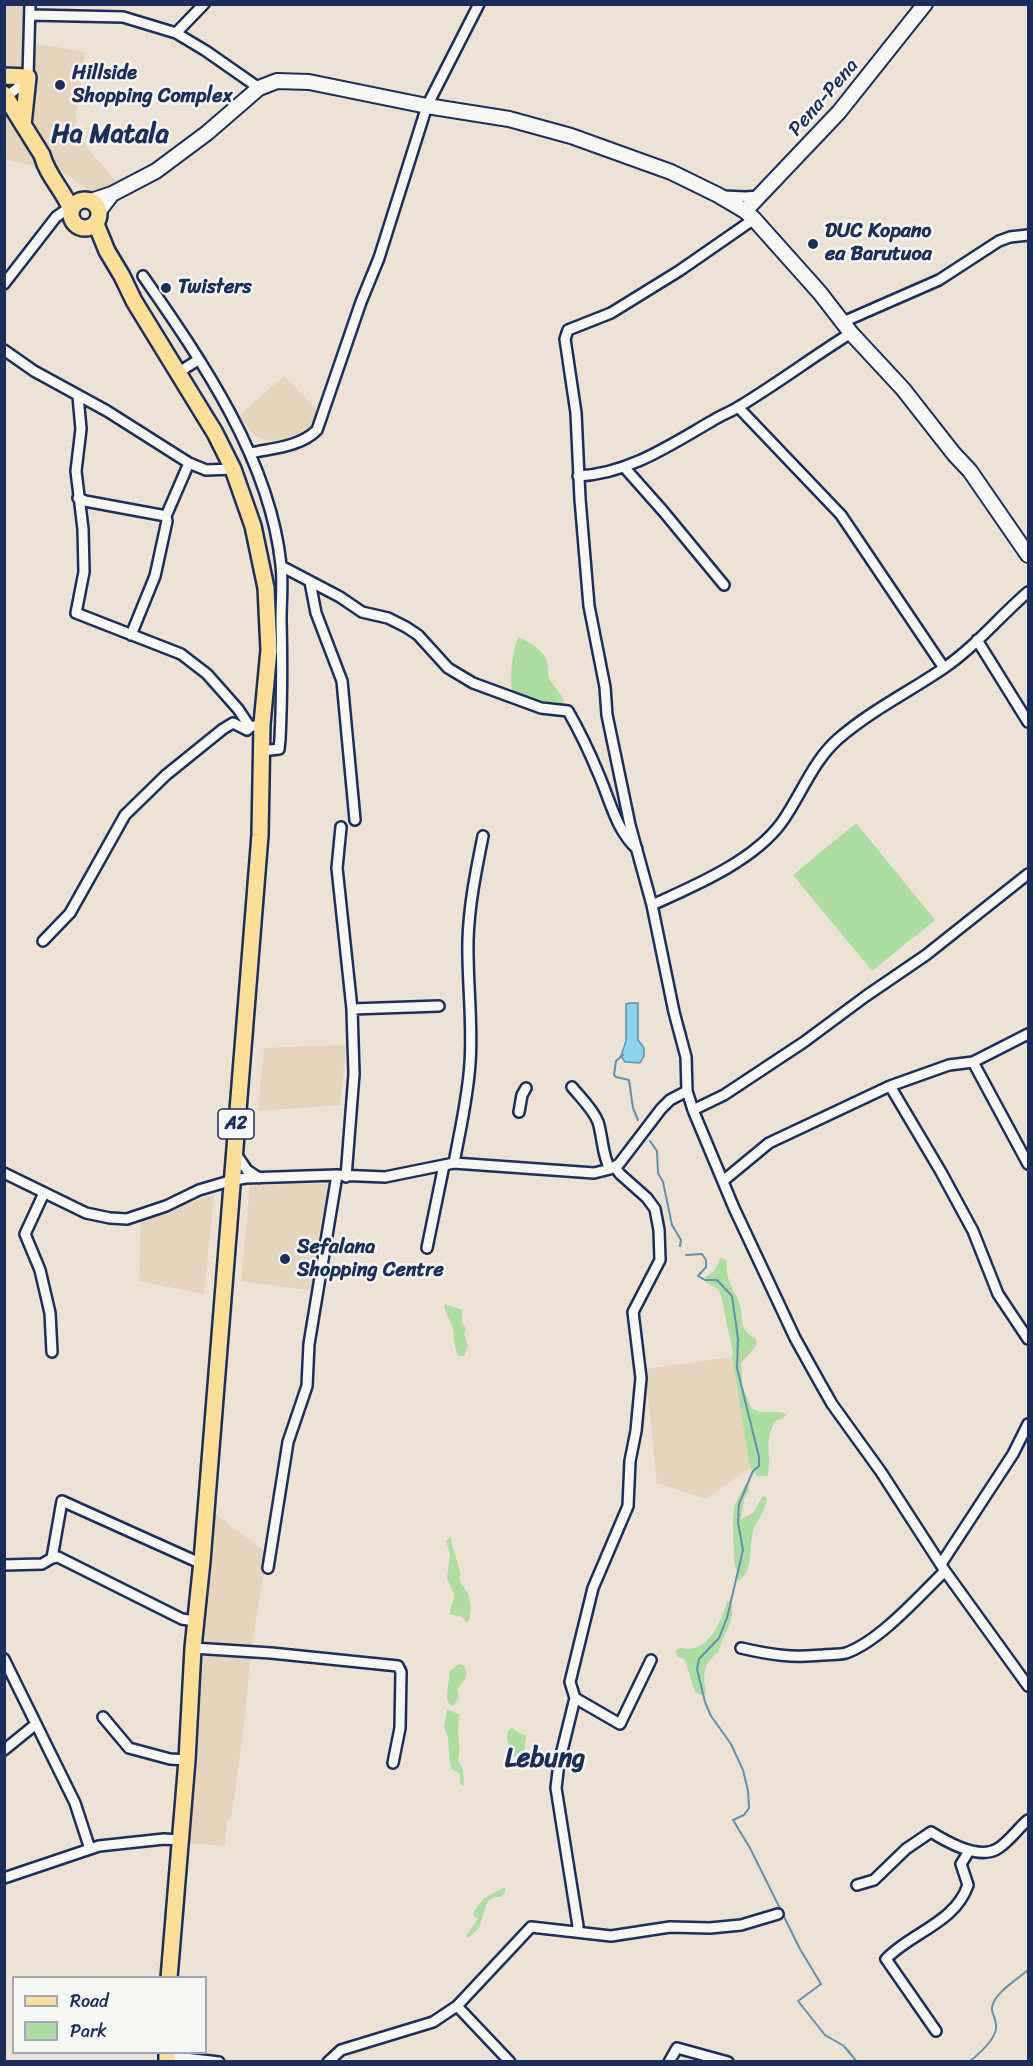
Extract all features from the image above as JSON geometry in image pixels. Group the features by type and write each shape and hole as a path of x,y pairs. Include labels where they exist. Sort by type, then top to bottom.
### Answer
{"main road":[{"name":"Pena-Pena","path":"749,215 760,196 839,112 925,4"},
{"path":"4,76 28,77 23,125"},
{"path":"84,212 156,171 207,133 259,88 277,81 309,82 427,106 509,118 571,136 671,172 718,195 749,215 903,389 970,471 1029,555"},
{"name":"A2","path":"5,96 42,154 48,159 84,212 102,256 134,301 215,433 233,469 253,525 267,588 269,650 256,726 262,751 260,835 202,1564 195,1621 187,1760 169,1976"}],"street":[{"path":"5,96 20,86 28,77 30,4"},
{"path":"176,33 204,4"},
{"path":"251,453 295,444 309,437 316,430 379,258 427,106 479,4"},
{"path":"31,15 123,17 176,33 259,88"},
{"path":"718,195 760,196"},
{"path":"4,284 56,217 84,212"},
{"path":"749,215 679,271 611,313 568,330 565,339 576,413 578,476 589,606 607,715 686,1057 687,1091 723,1181 805,1358 832,1404 881,1472 943,1568 1029,1686"},
{"path":"578,476 592,476 624,467 671,445 738,407 847,328 939,280 999,241 1029,235"},
{"path":"143,276 198,360 251,453 271,515 281,566 283,670 279,749 262,751"},
{"path":"4,350 34,371 107,411 189,463 206,470 233,469"},
{"path":"179,372 198,360"},
{"path":"44,941 70,913 125,815 166,775 223,729 233,723 248,730 256,726 207,674 181,654 76,613 84,572 83,529 76,471 81,429 78,396"},
{"path":"738,407 841,515 944,668"},
{"path":"131,635 155,576 167,521 166,516 189,463"},
{"path":"624,467 724,585"},
{"path":"78,498 166,516"},
{"path":"281,566 340,597 362,612 388,618 406,627 418,635 448,668 473,683 542,708 568,711 600,776 621,831 637,849"},
{"path":"310,582 316,613 342,681 355,820"},
{"path":"652,905 703,883 766,841 781,823 833,744 879,708 944,668 1029,592"},
{"path":"976,640 1029,722"},
{"path":"268,1568 288,1442 307,1386 309,1344 342,1176 354,1074 352,1009 337,868 340,827"},
{"path":"427,1248 449,1164 470,1063 471,1004 468,940 473,883 483,837"},
{"path":"693,1110 724,1095 804,1042 926,955 1029,874"},
{"path":"352,1009 439,1006"},
{"path":"723,1181 769,1143 890,1086 948,1065 973,1062 1029,1034"},
{"path":"973,1062 1029,1164"},
{"path":"890,1086 973,1231 998,1294 1029,1339"},
{"path":"572,1087 594,1113 606,1162 647,1198 655,1209 659,1230 660,1260 633,1312 641,1378 636,1431 630,1461 628,1506 593,1588 570,1682 574,1698 556,1777 578,1931"},
{"path":"519,1112 522,1095 526,1088"},
{"path":"4,1173 86,1213 127,1219 166,1206 199,1190 233,1180 342,1176 385,1177 449,1164 594,1173 613,1168 628,1154 661,1109 670,1100 687,1091"},
{"path":"234,1152 247,1170 259,1178"},
{"path":"45,1193 25,1234 40,1270 50,1313 52,1352"},
{"path":"741,1648 774,1656 798,1657 844,1653 878,1634 943,1568 1029,1424"},
{"path":"52,1558 62,1501 202,1564"},
{"path":"4,1565 42,1564 58,1557 182,1619 195,1621"},
{"path":"193,1648 271,1653 398,1666 401,1672 400,1728 393,1763"},
{"path":"4,1659 75,1803 90,1849"},
{"path":"574,1698 620,1724 651,1660"},
{"path":"103,1717 129,1748 170,1759 187,1760"},
{"path":"4,1750 36,1724"},
{"path":"857,1885 874,1880 906,1849 931,1832 969,1851 985,1852 997,1850 1029,1820"},
{"path":"4,1878 99,1845 164,1839 179,1840"},
{"path":"936,2031 886,1959 932,1927 961,1902 968,1885 962,1864 969,1851"},
{"path":"328,2061 341,2050 433,2022 458,2006 531,1927 611,1936 670,1927 710,1928 741,1925 778,1914"},
{"path":"458,2006 510,2061"},
{"path":"669,2061 677,2048 728,2061"},
{"path":"167,2057 219,2061"}],"shaded area":[{"path":"4,5 34,5 33,43 85,52 74,131 119,186 99,197 66,174 5,159"},
{"path":"284,376 319,412 308,430 292,439 268,440 255,436 239,416"},
{"path":"346,1045 340,1105 258,1111 264,1048"},
{"path":"334,1184 315,1291 241,1281 250,1186"},
{"path":"214,1195 204,1294 139,1281 141,1218"},
{"path":"732,1357 750,1468 706,1499 657,1483 645,1369"},
{"path":"213,1512 267,1553 251,1650 245,1718 231,1820 229,1818 227,1821 225,1846 186,1843"}],"green space":[{"path":"518,637 535,646 545,657 550,680 564,704 530,699 512,690 512,664"},
{"path":"856,823 935,920 872,971 793,875"},
{"path":"720,1259 727,1261 727,1273 741,1307 743,1326 757,1340 756,1346 741,1363 742,1385 751,1408 761,1412 787,1414 775,1421 771,1429 768,1476 757,1476 750,1468 733,1352 721,1296 718,1289 705,1282 705,1277 714,1271"},
{"path":"445,1304 462,1310 462,1323 466,1329 464,1334 468,1346 464,1356 459,1356 457,1353"},
{"path":"748,1484 749,1490 744,1500 741,1519 753,1513 763,1496 767,1498 764,1510 752,1534 747,1570 739,1581 736,1578 734,1560 733,1517 735,1504 745,1485"},
{"path":"450,1537 460,1572 460,1582 469,1595 471,1608 469,1621 466,1622 462,1617 450,1614 454,1594 447,1579 450,1555 446,1541"},
{"path":"730,1601 731,1621 719,1651 705,1669 706,1693 701,1695 695,1692 685,1660 677,1656 676,1650 704,1644 714,1631 727,1602"},
{"path":"459,1664 463,1665 467,1671 465,1679 457,1690 459,1698 453,1706 448,1703 447,1699 449,1672"},
{"path":"447,1709 460,1715 458,1760 463,1769 464,1786 460,1784 460,1774 452,1769 450,1764 448,1737 444,1728"},
{"path":"511,1728 526,1736 524,1754 520,1757 513,1757 508,1742 507,1735"},
{"path":"505,1887 505,1893 487,1902 479,1928 468,1938 466,1936 478,1919 473,1915 483,1899"}],"water":[{"path":"638,1003 638,1040 644,1048 644,1056 640,1063 625,1062 621,1056 626,1041 626,1004"}],"waterway":[{"path":"623,1055 616,1061 614,1075 629,1080 633,1108 638,1120"},
{"path":"650,1141 657,1151 658,1173 663,1182 672,1225 681,1240 680,1246"},
{"path":"686,1255 702,1254 706,1260 706,1267 698,1276 705,1280 717,1280 732,1296 738,1339 737,1368 759,1457 759,1466 753,1471 739,1504 738,1522 743,1550 727,1618 719,1638 699,1659 697,1669 711,1716 731,1744 743,1770 749,1808 744,1815 733,1820 750,1848 800,1949 821,1984 798,2001 825,2035 844,2046 857,2062"},
{"path":"969,2062 978,2055 994,2035 996,2025 992,2009 997,1996 1028,1970"}],"place":[{"name":"Hillside Shopping Complex","path":"60,85"},
{"name":"DUC Kopano ea Barutuoa","path":"813,244"},
{"name":"Twisters","path":"166,288"},
{"name":"Sefalana Shopping Centre","path":"285,1259"}],"district":[{"name":"Ha Matala","path":"110,135"},
{"name":"Lebung","path":"545,1759"}]}
